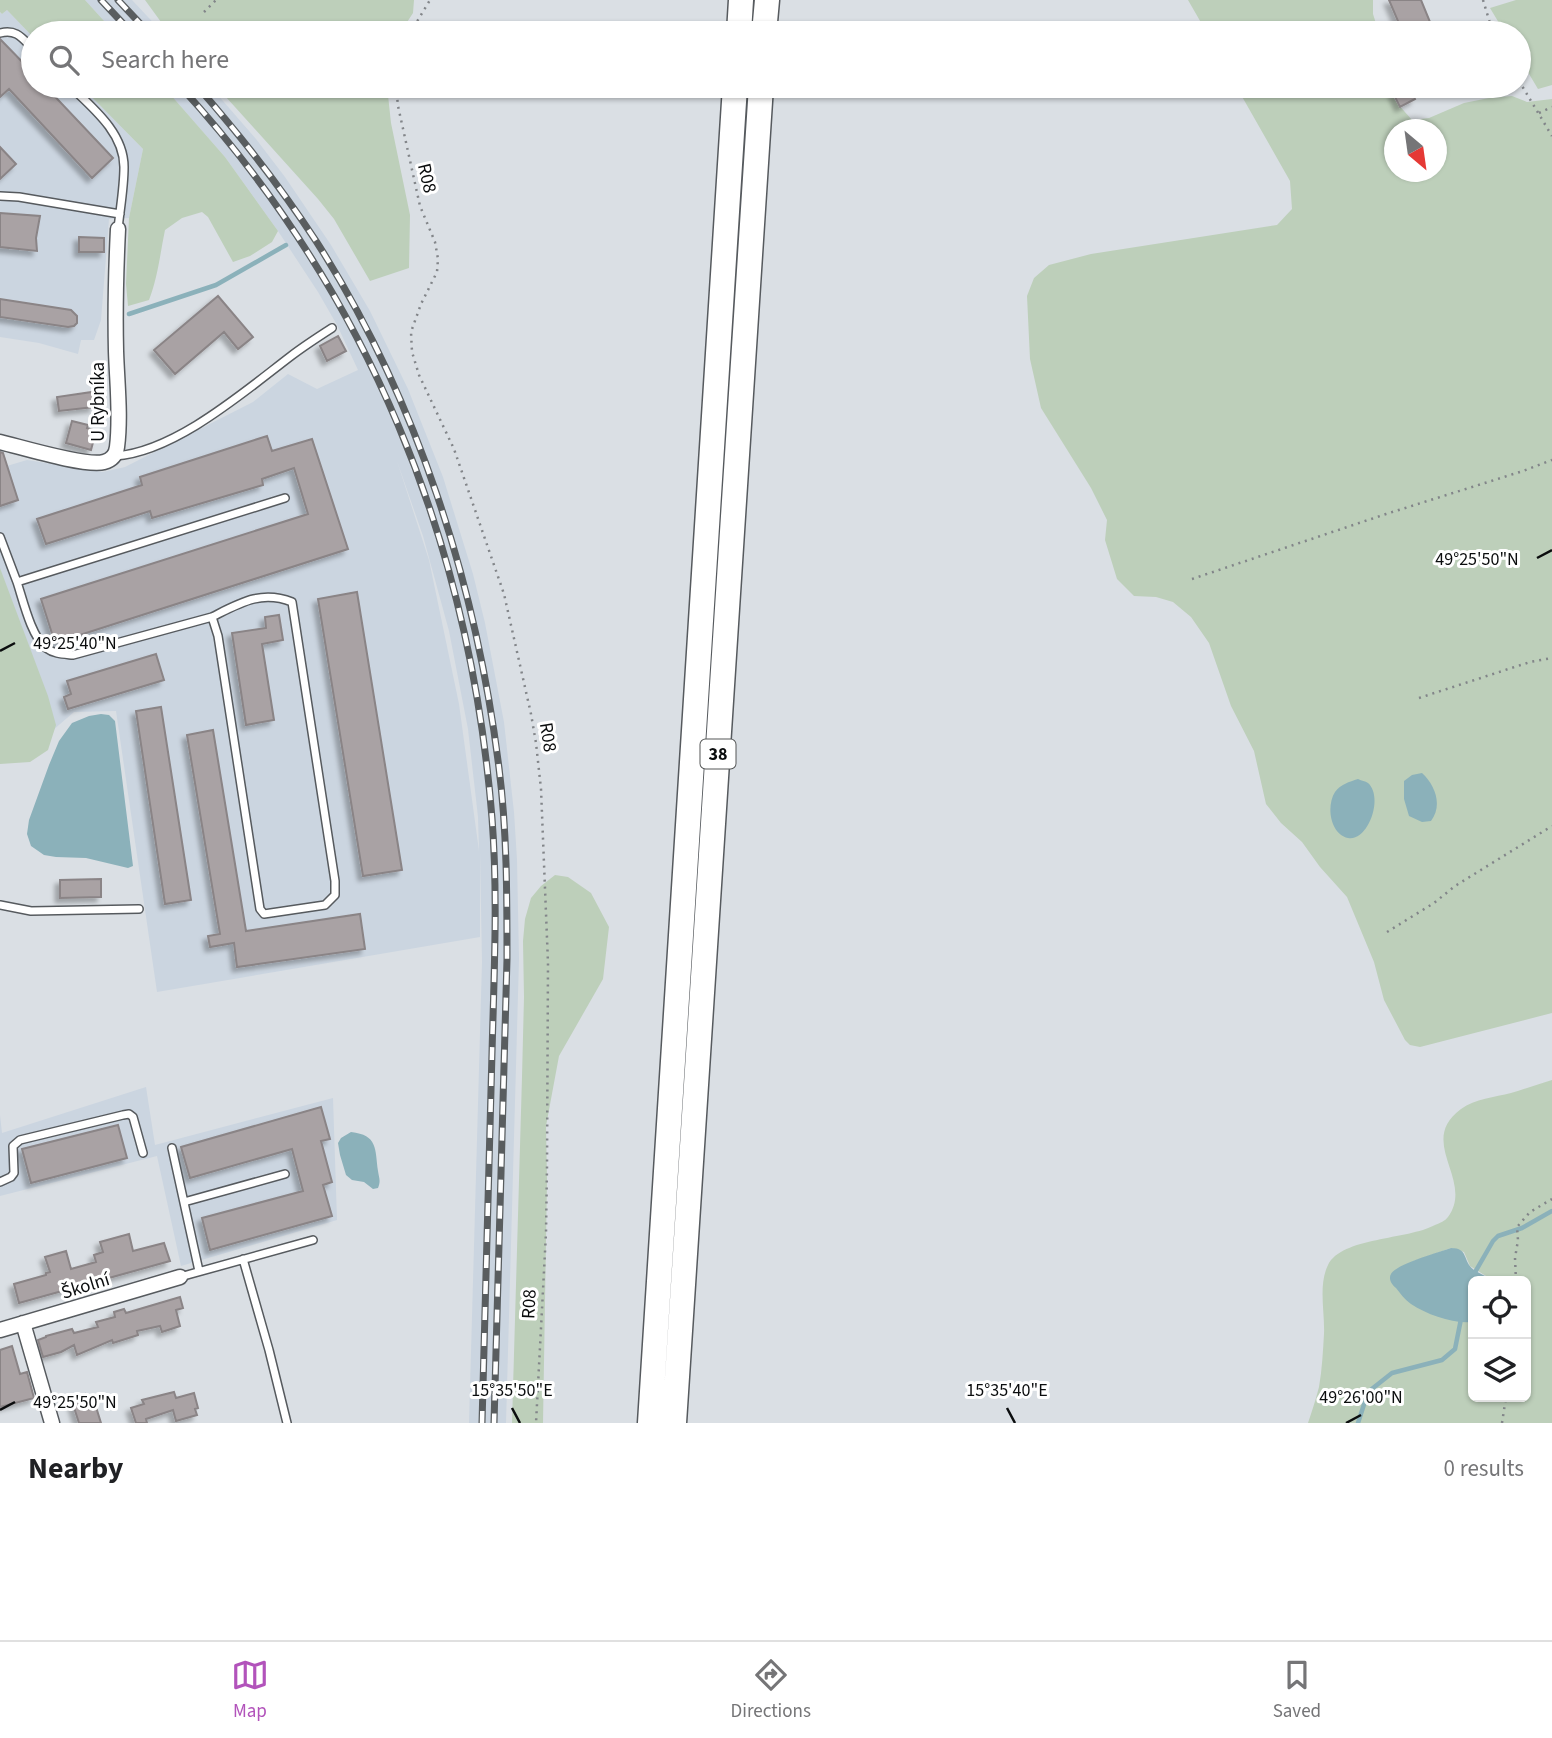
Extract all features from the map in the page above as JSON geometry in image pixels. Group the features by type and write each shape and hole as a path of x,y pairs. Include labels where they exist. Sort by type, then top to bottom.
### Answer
{"highway":[{"path":"739,21 741,0"},
{"path":"765,21 767,0"},
{"name":"38","path":"650,1423 734,98"},
{"name":"38","path":"674,1423 760,98"}],"street":[{"name":"U Rybníka","path":"0,442 92,463 106,462 115,456 118,422 114,300 118,229"},
{"name":"Školní","path":"0,1330 180,1277"},
{"path":"23,1323 52,1423"}],"lane":[{"path":"0,33 10,31 21,37"},
{"path":"83,98 104,118 121,147 124,166 118,229"},
{"path":"0,196 120,214"},
{"path":"115,456 137,452 204,420 332,328"},
{"path":"16,582 285,498"},
{"path":"0,537 36,636 46,648 61,654 73,655 212,617 237,604 261,596 279,597 292,602 335,881 335,895 325,905 264,914 260,909 218,636 212,617"},
{"path":"0,905 31,911 139,909"},
{"path":"0,1182 14,1174 15,1142 123,1115 129,1114 133,1117 143,1153"},
{"path":"172,1148 199,1271"},
{"path":"184,1202 285,1174"},
{"path":"180,1277 313,1240"},
{"path":"243,1259 287,1423"}],"path":[{"path":"204,12 216,0"},
{"path":"417,21 430,0"},
{"path":"1483,0 1489,21"},
{"name":"R08","path":"397,98 420,206 435,243 438,259 437,272 411,332 412,352 419,375 454,450 504,594 531,714 541,789 548,962 547,1167 536,1423"},
{"path":"1528,98 1552,136"},
{"path":"1538,114 1552,107"},
{"path":"1192,579 1552,460"},
{"path":"1419,698 1552,658"},
{"path":"1387,932 1552,826"},
{"path":"1516,1276 1517,1227 1530,1212 1552,1199"},
{"path":"1502,1423 1505,1402"}],"shaded area":[{"path":"85,0 132,0 152,21 104,21"},
{"path":"7,10 21,25 21,98 93,98 143,149 129,218 109,219 101,320 94,340 81,340 78,354 39,343 0,337 0,12 2,14"},
{"path":"173,98 220,98 285,177 331,245 370,311 408,389 443,477 473,574 504,722 517,860 519,959 506,1423 469,1423 482,962 480,852 480,937 157,992 116,711 74,712 45,737 0,601 0,468 27,460 103,472 125,467 253,402 288,374 317,389 358,370 337,325 278,231 225,157","holes":["397,461 423,536 449,631 468,729 479,851 459,704 429,560"]},
{"path":"146,1087 155,1145 333,1098 337,1220 181,1266 157,1156 0,1196 0,1115 2,1133"}],"green space":[{"path":"0,0 85,0 104,21 21,21 21,25 7,10 2,14"},
{"path":"145,0 414,0 413,13 408,21 160,21"},
{"path":"1188,0 1373,0 1375,21 1200,21"},
{"path":"1516,0 1552,0 1552,85 1538,89 1531,77 1531,21 1498,21 1490,8"},
{"path":"93,98 173,98 225,157 278,231 272,242 250,256 233,262 208,217 202,212 182,218 165,230 149,300 128,306 126,284 129,218 143,149"},
{"path":"227,98 388,98 410,215 409,268 370,281 334,219"},
{"path":"1243,98 1394,98 1411,119 1384,119 1384,182 1447,182 1447,119 1420,119 1464,103 1489,98 1517,98 1527,102 1552,99 1552,1013 1420,1047 1410,1045 1405,1040 1384,1000 1374,962 1347,897 1302,842 1281,823 1266,804 1254,751 1231,706 1209,643 1191,617 1173,602 1156,597 1134,596 1117,579 1105,540 1107,520 1091,488 1041,408 1030,359 1027,296 1034,278 1049,265 1091,254 1277,225 1292,209 1290,181"},
{"path":"0,568 48,696 56,725 48,750 30,762 0,764"},
{"path":"555,875 568,877 591,893 609,927 603,979 559,1056 546,1126 543,1423 512,1423 524,997 523,941 531,898"},
{"path":"1552,1080 1552,1423 1308,1423 1321,1374 1324,1334 1323,1281 1328,1265 1335,1256 1347,1249 1423,1230 1445,1220 1454,1203 1455,1189 1444,1148 1444,1135 1449,1122 1461,1109 1472,1103"}],"water":[{"path":"101,714 109,715 115,721 133,866 128,868 86,858 44,855 31,846 27,834 29,820 59,741 72,723"},
{"path":"1422,773 1431,783 1437,802 1431,821 1422,822 1409,816 1404,799 1404,781 1412,775"},
{"path":"1358,779 1368,783 1373,790 1374,808 1362,833 1348,838 1337,831 1331,819 1332,798 1337,789"},
{"path":"351,1132 366,1136 374,1144 380,1180 378,1188 373,1189 346,1175 338,1143"},
{"path":"1451,1248 1457,1249 1463,1253 1474,1270 1485,1276 1468,1276 1468,1322 1449,1320 1418,1308 1393,1285 1390,1276 1395,1270"}],"building":[{"path":"1389,0 1421,0 1430,21 1398,21"},
{"path":"0,39 21,61 21,98 56,98 113,158 92,178 9,89 0,97"},
{"path":"1396,98 1414,98 1415,99 1400,107"},
{"path":"0,147 16,164 0,179"},
{"path":"0,213 40,216 36,238 37,251 0,247"},
{"path":"79,237 104,238 104,252 79,252"},
{"path":"218,296 253,337 238,349 224,332 175,374 154,350"},
{"path":"0,299 71,310 77,316 77,323 68,327 0,317"},
{"path":"338,336 346,351 327,361 320,346"},
{"path":"92,392 94,407 59,411 57,397"},
{"path":"72,421 88,425 87,428 96,431 91,450 66,443"},
{"path":"267,436 272,451 312,439 348,549 55,643 41,599 308,514 294,468 262,479 263,485 152,518 150,511 46,544 37,519 142,485 140,477"},
{"path":"0,452 3,453 18,500 0,506"},
{"path":"357,592 402,870 363,876 318,599"},
{"path":"279,615 283,640 262,644 274,720 246,725 232,633 266,628 265,617"},
{"path":"156,654 164,680 68,709 64,697 71,694 67,681"},
{"path":"161,707 191,900 165,904 136,711"},
{"path":"213,730 246,931 360,914 365,949 237,967 234,943 210,947 208,936 220,934 187,735"},
{"path":"101,879 101,897 60,898 60,880"},
{"path":"321,1107 330,1139 321,1141 332,1182 323,1185 332,1216 210,1250 202,1218 303,1191 292,1149 190,1178 181,1147"},
{"path":"118,1125 127,1158 31,1183 22,1149"},
{"path":"129,1234 133,1251 164,1243 170,1261 19,1303 14,1284 50,1272 45,1257 66,1251 71,1269 96,1262 94,1255 103,1252 100,1242"},
{"path":"180,1297 183,1308 176,1310 180,1326 162,1332 160,1326 137,1331 138,1335 113,1343 112,1340 77,1355 74,1345 43,1357 38,1340 46,1336 72,1329 74,1333 98,1327 96,1322 115,1317 114,1312 124,1309 126,1313"},
{"path":"12,1346 20,1374 27,1372 34,1398 0,1407 0,1350"},
{"path":"174,1392 176,1398 194,1393 197,1415 176,1421 173,1410 146,1419 147,1423 136,1423 131,1408 144,1404 142,1400"},
{"path":"85,1394 89,1409 96,1407 101,1423 79,1423 71,1398"}],"waterway":[{"path":"129,314 216,285 286,245"},
{"path":"1474,1274 1498,1236 1522,1228 1552,1211"},
{"path":"1358,1423 1368,1392 1392,1373 1442,1360 1455,1349 1461,1319"}],"railway":[{"path":"101,0 121,21"},
{"path":"118,0 138,21"},
{"path":"190,98 246,165 305,248 356,335 398,425 433,519 460,616 480,716 492,818 495,877 482,1423"},
{"path":"207,98 259,161 316,241 352,301 384,364 437,494 475,630 499,768 507,887 494,1423"}]}
